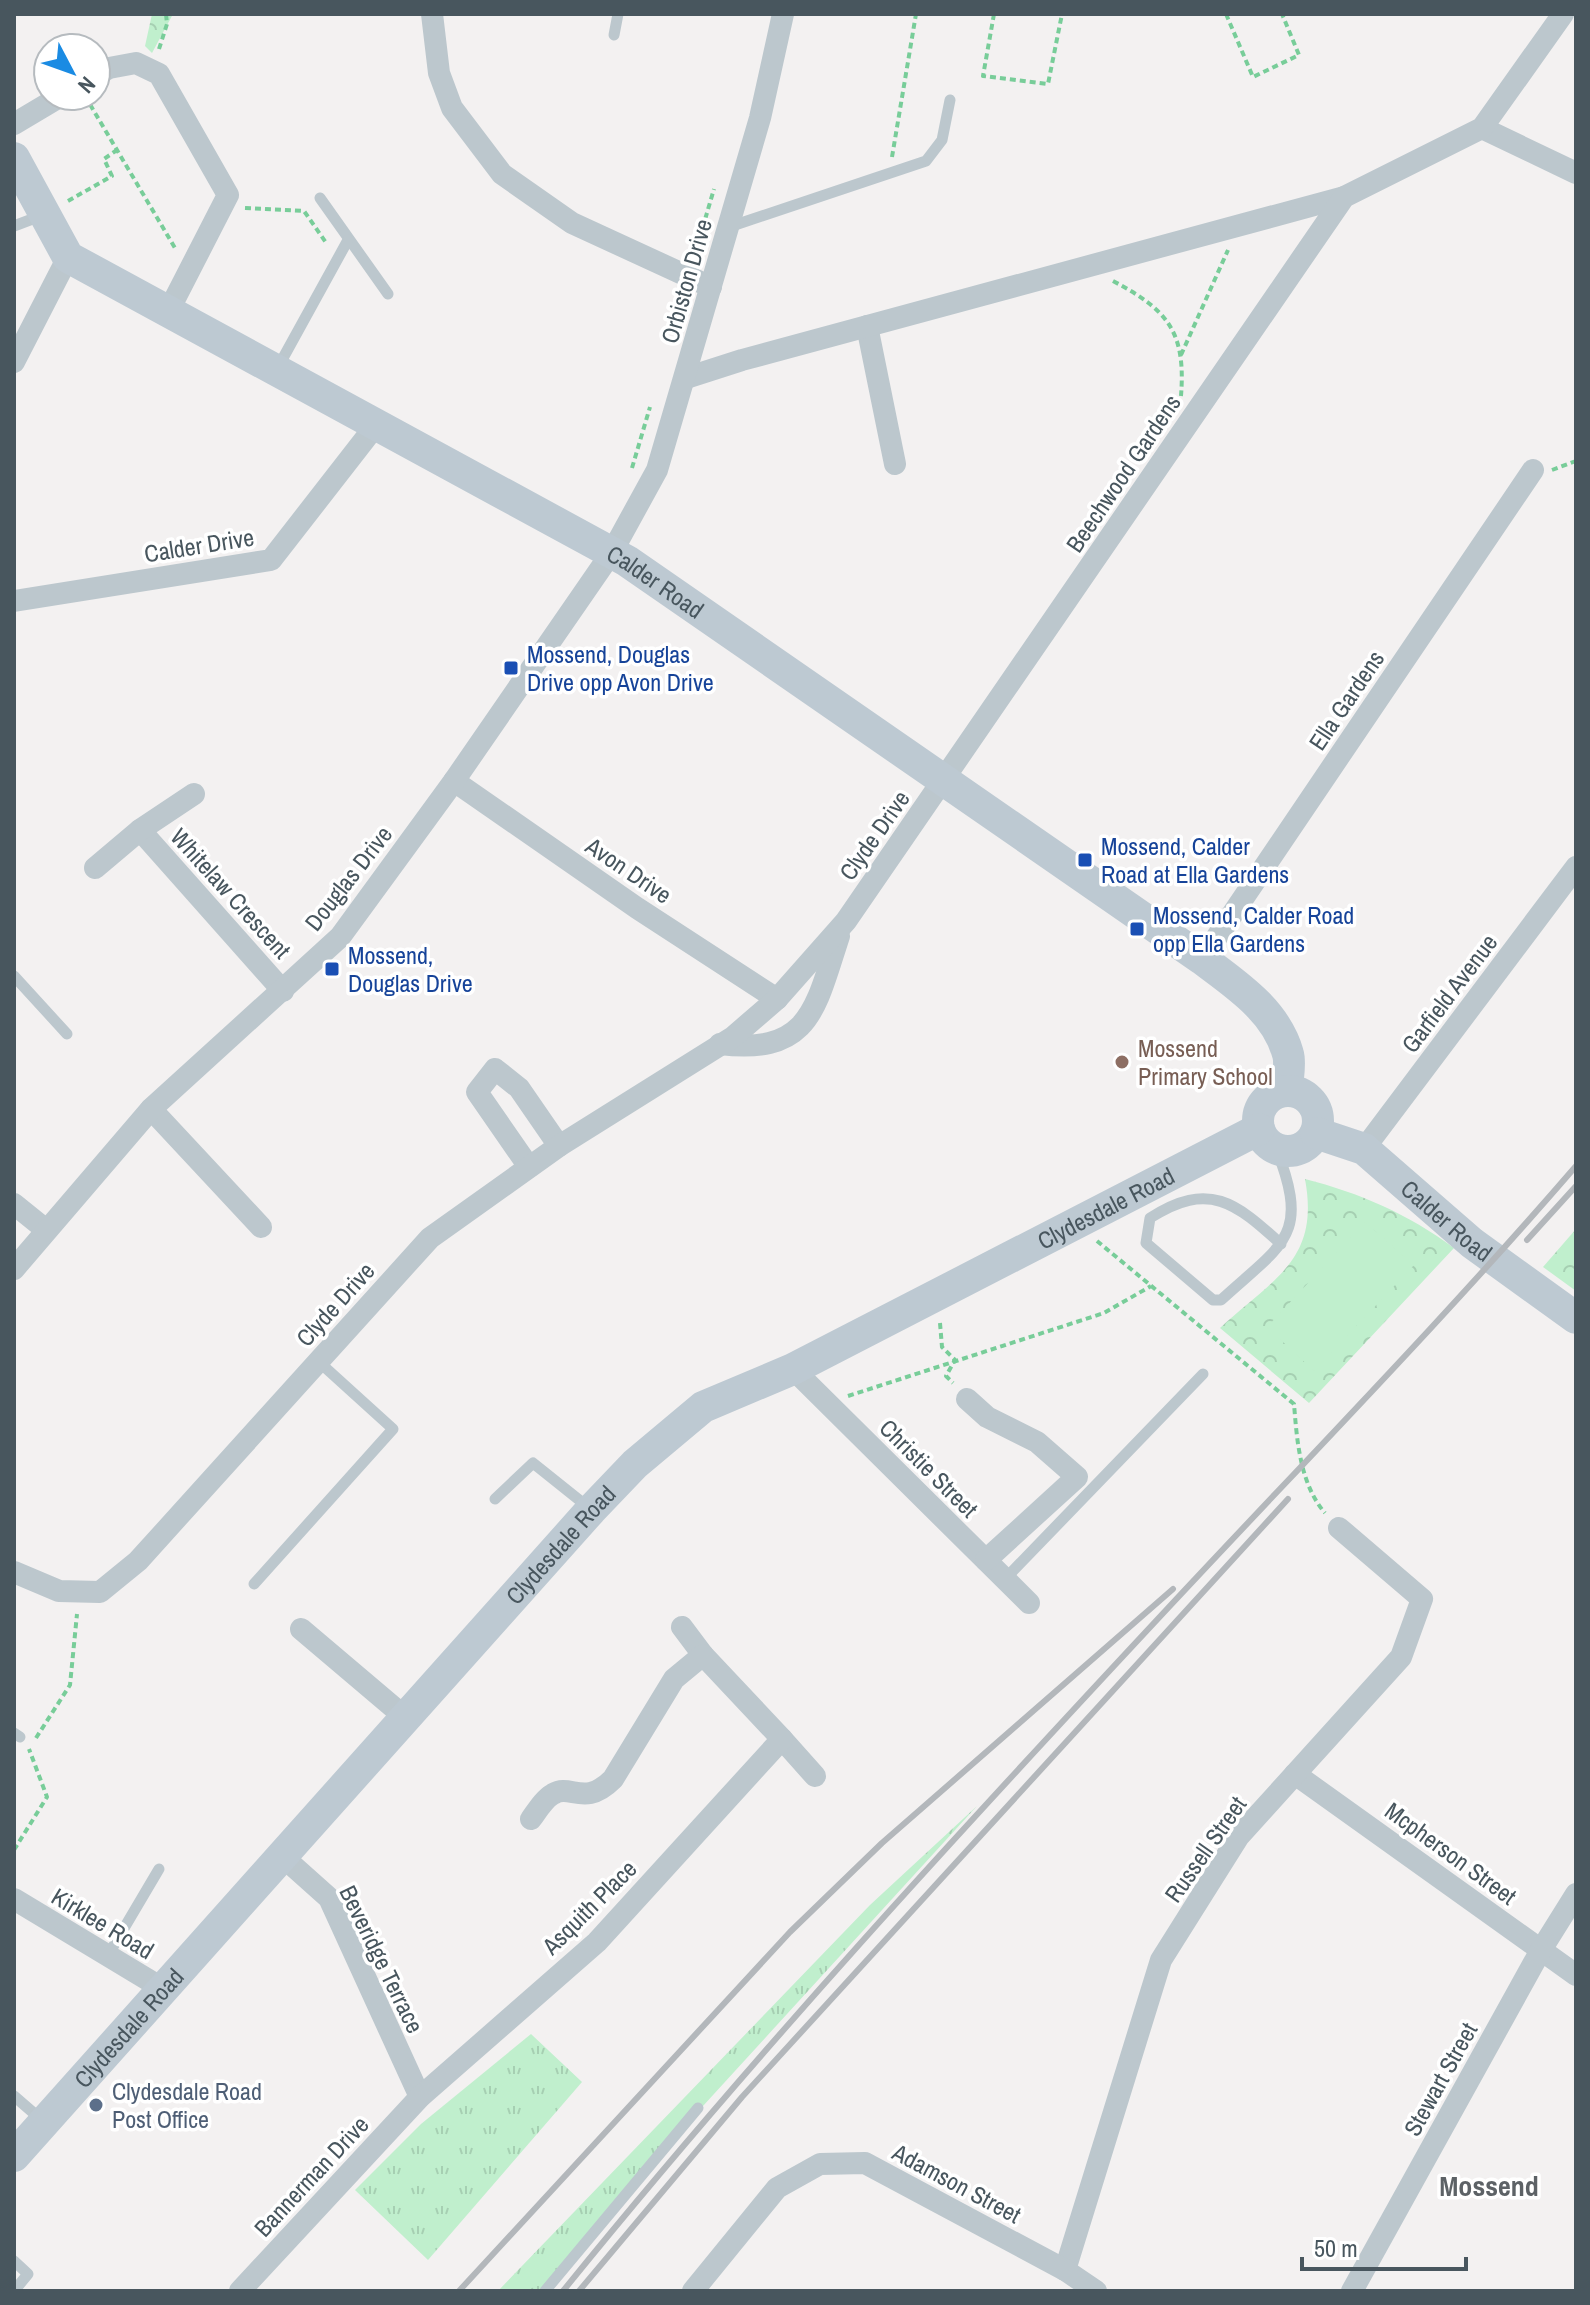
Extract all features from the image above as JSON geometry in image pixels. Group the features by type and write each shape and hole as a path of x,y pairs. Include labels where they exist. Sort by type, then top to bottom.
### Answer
{"main road":[{"path":"14,158 68,257"},
{"name":"Calder Road","path":"68,257 612,552 944,779 1249,994 1270,1019 1289,1055 1287,1091"},
{"path":"1267,1138 1264,1103 1287,1091 1297,1092 1313,1104 1317,1113 1316,1133"},
{"name":"Calder Road","path":"1316,1133 1364,1149 1472,1243 1576,1318"},
{"name":"Clydesdale Road","path":"14,2156 591,1510 635,1464 703,1407 793,1369 1077,1225 1267,1138 1285,1151 1303,1147 1316,1133"}],"street":[{"path":"432,14 439,73 452,108 502,174 572,223 711,287"},
{"name":"Orbiston Drive","path":"612,552 657,470 760,118 783,14"},
{"path":"1563,14 1482,128 1576,173"},
{"path":"112,67 136,63 159,74 228,195 168,312"},
{"path":"14,124 34,112"},
{"name":"Beechwood Gardens","path":"686,378 1344,197 1482,128"},
{"name":"Beechwood Gardens","path":"944,779 1344,197"},
{"path":"14,362 68,257"},
{"path":"867,326 895,464"},
{"name":"Calder Drive","path":"14,601 271,560 376,425"},
{"name":"Ella Gardens","path":"1202,959 1533,470"},
{"name":"Douglas Drive","path":"14,1269 45,1229 151,1109 340,937 454,781 612,552"},
{"name":"Clyde Drive","path":"14,1572 59,1591 100,1592 138,1561 430,1238 559,1146 720,1044 777,999 846,921 944,779"},
{"name":"Avon Drive","path":"454,781 777,999"},
{"name":"Whitelaw Crescent","path":"95,868 140,830 194,794"},
{"name":"Whitelaw Crescent","path":"140,830 283,991"},
{"name":"Garfield Avenue","path":"1364,1149 1576,867"},
{"name":"Clyde Drive","path":"720,1044 754,1048 777,1043 800,1029 813,1007 846,921"},
{"path":"529,1167 477,1092 495,1069 519,1088 559,1146"},
{"path":"151,1109 261,1227"},
{"path":"14,1204 45,1229"},
{"name":"Christie Street","path":"793,1369 1029,1603"},
{"path":"967,1399 987,1417 1037,1442 1077,1477 986,1560"},
{"name":"Russell Street","path":"1065,2270 1161,1960 1239,1836 1401,1657 1422,1599 1339,1528"},
{"path":"682,1627 703,1655 815,1776"},
{"path":"301,1629 406,1718"},
{"path":"531,1819 551,1795 559,1792 593,1795 603,1789 613,1779 674,1679 703,1655"},
{"name":"Asquith Place","path":"420,2097 597,1942 782,1739"},
{"name":"Mcpherson Street","path":"1295,1774 1576,1975"},
{"name":"Beveridge Terrace","path":"282,1856 329,1898 420,2097"},
{"name":"Stewart Street","path":"1352,2291 1541,1950 1576,1894"},
{"name":"Kirklee Road","path":"14,1899 165,1990"},
{"name":"Bannerman Drive","path":"240,2291 420,2097"},
{"name":"Adamson Street","path":"693,2291 777,2188 820,2164 865,2163 1065,2270 1096,2291"}],"lane":[{"path":"614,35 618,14"},
{"path":"728,227 926,161 942,140 950,100"},
{"path":"320,198 388,294"},
{"path":"14,226 44,214"},
{"path":"276,371 348,240"},
{"path":"14,976 67,1034"},
{"path":"1267,1138 1292,1200 1293,1221 1281,1244 1221,1300 1213,1300 1154,1253 1146,1243 1145,1231 1150,1218 1168,1206 1207,1198 1225,1200 1248,1214 1281,1244"},
{"path":"254,1584 393,1429 318,1361"},
{"path":"1005,1579 1203,1374"},
{"path":"495,1499 533,1463 591,1510"},
{"path":"107,1957 159,1869"},
{"path":"14,2096 45,2123"},
{"path":"545,2291 698,2108"},
{"path":"14,2261 28,2274 14,2291"}],"path":[{"path":"151,70 167,24 166,14"},
{"path":"888,175 916,14"},
{"path":"994,14 983,76 1048,84 1062,14"},
{"path":"1226,14 1253,77 1299,55 1282,14"},
{"path":"94,112 189,271"},
{"path":"44,214 112,176 104,159 117,150"},
{"path":"222,206 304,211 338,259"},
{"path":"1181,355 1239,226"},
{"path":"1085,267 1158,308 1170,322 1181,355 1180,398"},
{"path":"1077,1225 1294,1404 1297,1444 1313,1499 1339,1528"},
{"path":"827,1403 1104,1313 1151,1286"},
{"path":"944,1293 940,1314 942,1347 955,1360"},
{"path":"955,1360 946,1376 967,1399"},
{"path":"14,1850 47,1797 28,1750 70,1685 69,1670 78,1635 76,1591"}],"green space":[{"path":"152,14 173,14 152,53 145,46"},
{"path":"1305,1179 1383,1206 1454,1248 1309,1403 1220,1328 1275,1280 1299,1249 1306,1229 1308,1207"},
{"path":"1365,1222 1414,1265 1314,1371 1267,1327"},
{"path":"1576,1229 1576,1291 1543,1267"},
{"path":"977,1806 671,2141 546,2291 498,2291 870,1905"},
{"path":"531,2034 582,2082 428,2260 355,2190 421,2124"}],"railway":[{"path":"563,2291 709,2116 936,1859 1425,1334 1576,1166"},
{"path":"1527,1240 1576,1186"},
{"path":"579,2291 742,2097 1288,1499"},
{"path":"459,2291 790,1932 882,1843 1173,1589"}],"place":[{"name":"Mossend, Douglas Drive opp Avon Drive","path":"511,668"},
{"name":"Mossend, Calder Road at Ella Gardens","path":"1085,860"},
{"name":"Mossend, Calder Road opp Ella Gardens","path":"1137,929"},
{"name":"Mossend, Douglas Drive","path":"332,969"},
{"name":"Mossend Primary School","path":"1122,1062"},
{"name":"Clydesdale Road Post Office","path":"96,2105"}],"district":[{"name":"Mossend","path":"1489,2186"}]}
